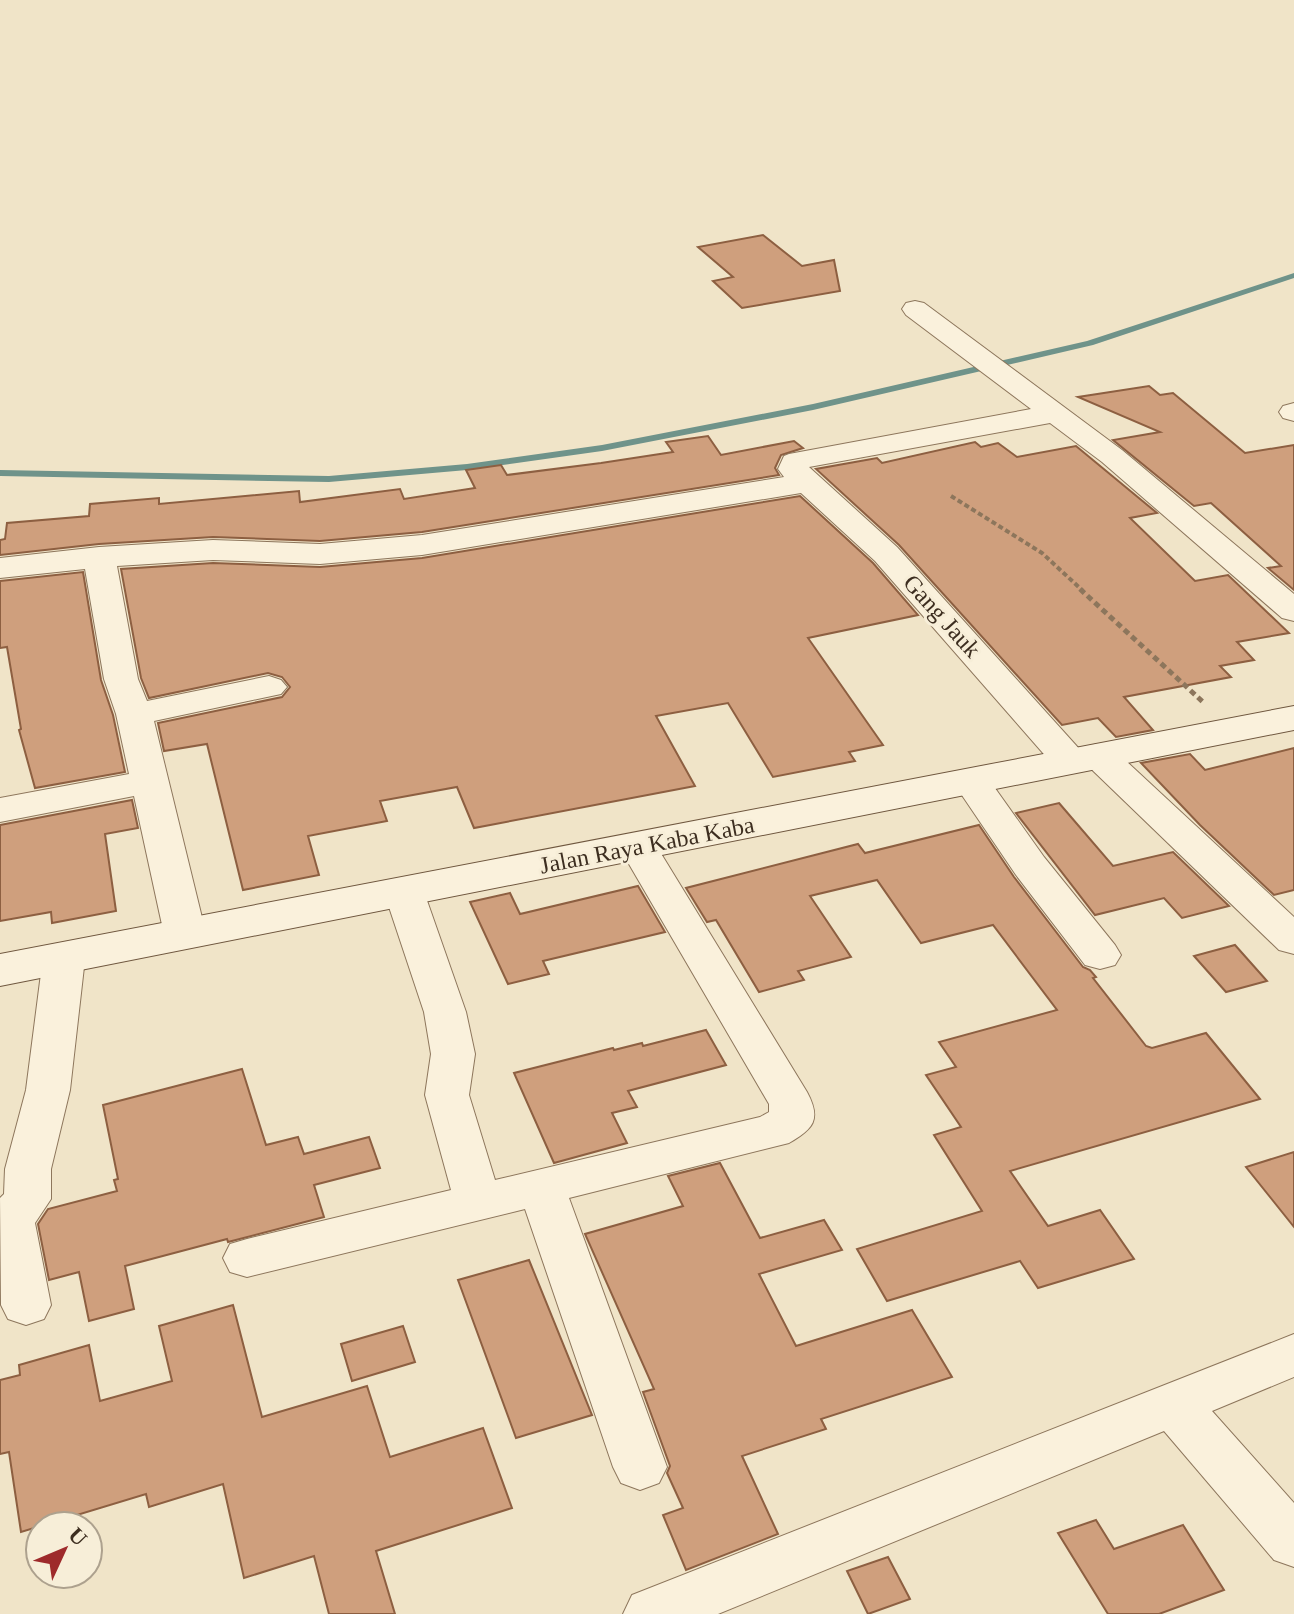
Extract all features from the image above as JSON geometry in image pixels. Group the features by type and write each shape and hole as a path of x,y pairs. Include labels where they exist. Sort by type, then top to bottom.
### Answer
{"street":[{"path":"915,309 1112,456 1294,611"},
{"path":"0,568 99,557 213,550 320,554 422,545 804,483 793,469 795,462 800,460 1044,408"},
{"name":"Gang Jauk","path":"804,483 886,554 1083,758 1294,940"},
{"path":"99,557 121,679 134,714 185,934"},
{"path":"134,714 269,687"},
{"name":"Jalan Raya Kaba Kaba","path":"0,970 1294,718"},
{"path":"0,810 149,782"},
{"path":"972,782 1030,866 1100,955"},
{"path":"247,1258 773,1131 792,1120 791,1104 638,847"},
{"path":"404,892 449,1026 453,1054 447,1095 478,1202"},
{"path":"26,1305 10,1219 27,1199 28,1169 48,1090 64,958"},
{"path":"541,1186 640,1467"},
{"path":"652,1614 1294,1355"},
{"path":"1173,1404 1294,1542"}],"path":[{"path":"951,496 1042,553 1234,730"}],"building":[{"path":"763,235 802,266 834,260 840,291 742,308 713,281 733,277 698,247"},
{"path":"1149,386 1160,395 1173,393 1245,453 1294,445 1294,590 1268,568 1281,566 1211,503 1194,506 1113,440 1160,432 1078,397"},
{"path":"708,436 721,455 794,441 803,448 781,455 775,468 779,475 422,532 320,541 213,537 99,544 0,555 0,540 5,539 7,523 89,516 90,504 159,498 159,504 299,491 300,502 400,489 404,499 475,488 466,470 501,465 507,475 601,463 673,452 666,442"},
{"path":"975,442 981,447 998,443 1017,457 1076,446 1157,513 1130,518 1195,581 1228,575 1289,633 1237,642 1254,660 1220,666 1231,677 1124,697 1153,730 1116,737 1098,718 1062,725 899,545 816,469 877,458 882,463"},
{"path":"800,496 873,563 918,615 808,638 883,745 849,752 855,761 773,777 728,703 656,716 695,786 474,828 457,787 380,801 387,821 308,836 319,875 243,890 207,744 164,751 158,723 282,697 290,687 282,677 268,673 149,698 141,678 121,569 213,563 320,567 422,558"},
{"path":"83,572 101,680 113,715 125,772 35,788 19,730 7,647 0,648 0,581"},
{"path":"1294,748 1294,890 1274,895 1200,825 1141,763 1190,754 1205,770"},
{"path":"132,800 138,828 105,834 116,911 52,923 51,912 0,921 0,825"},
{"path":"1059,803 1113,866 1173,852 1229,906 1182,918 1164,898 1095,915 1016,813"},
{"path":"979,825 1014,877 1083,967 1096,977 1093,978 1146,1046 1152,1048 1206,1033 1260,1099 1010,1171 1048,1226 1100,1210 1134,1259 1038,1288 1020,1261 887,1301 857,1249 982,1211 934,1135 961,1127 926,1075 956,1067 939,1042 1057,1010 993,925 921,943 877,880 810,896 851,957 798,971 804,980 759,992 716,920 707,922 686,888 858,844 865,853"},
{"path":"638,886 665,932 543,961 549,974 508,984 470,902 510,893 520,914"},
{"path":"1235,945 1267,981 1226,992 1194,956"},
{"path":"706,1030 726,1065 628,1091 637,1107 612,1113 627,1143 554,1163 514,1073 613,1048 642,1043 643,1046"},
{"path":"242,1069 266,1145 298,1137 304,1154 369,1137 380,1168 314,1185 324,1217 125,1266 134,1309 89,1321 79,1272 49,1280 38,1224 48,1209 117,1191 114,1180 118,1179 103,1105"},
{"path":"1294,1152 1294,1227 1246,1167"},
{"path":"720,1163 760,1238 824,1220 842,1250 759,1274 796,1346 912,1310 952,1377 821,1419 826,1429 742,1456 778,1534 686,1570 663,1515 683,1508 667,1473 670,1466 643,1392 654,1389 585,1234 683,1206 668,1176"},
{"path":"529,1260 592,1415 516,1438 458,1280"},
{"path":"233,1305 262,1417 367,1386 390,1457 483,1428 512,1508 376,1551 395,1614 329,1614 314,1556 244,1578 223,1484 149,1507 146,1494 93,1510 24,1510 24,1531 21,1532 9,1452 0,1454 0,1380 20,1375 19,1365 89,1345 100,1401 172,1381 159,1326"},
{"path":"403,1326 415,1362 352,1381 341,1344"},
{"path":"1096,1520 1114,1549 1183,1525 1224,1590 1159,1614 1108,1614 1058,1533"},
{"path":"888,1557 910,1599 868,1614 847,1571"}],"waterway":[{"path":"0,473 329,479 467,467 602,448 813,407 1090,343 1294,275"}]}
